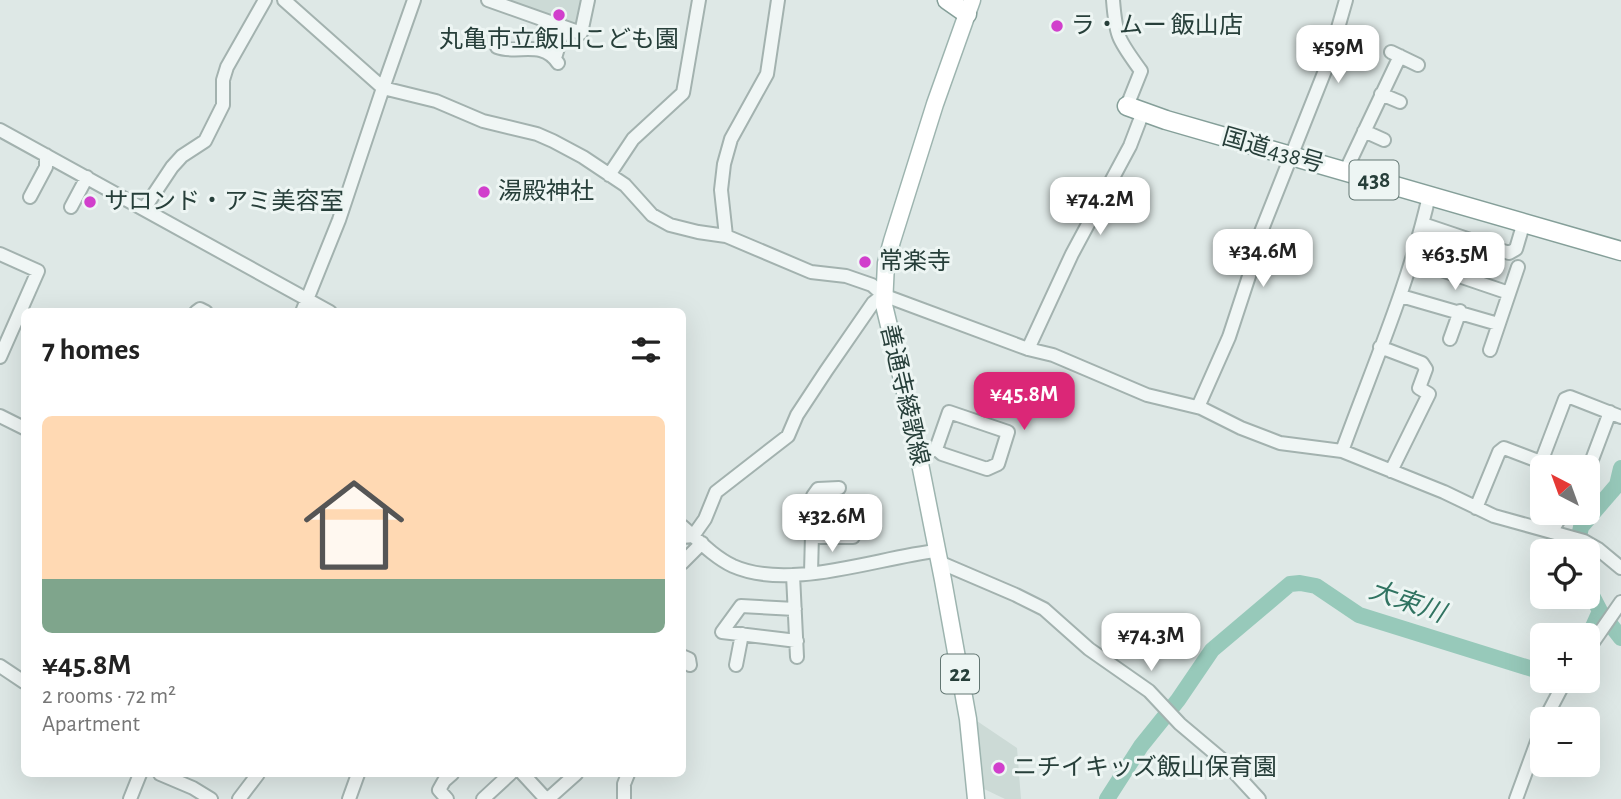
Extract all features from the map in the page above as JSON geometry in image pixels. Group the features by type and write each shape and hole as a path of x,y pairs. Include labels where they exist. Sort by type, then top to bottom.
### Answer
{"highway":[{"path":"947,0 968,4"},
{"name":"国道438号","path":"1135,109 1621,251"}],"main road":[{"name":"善通寺綾歌線","path":"968,4 892,241 886,263 883,295 886,321 910,412 968,719 975,799"}],"street":[{"path":"144,209 172,167 182,156 205,141 223,104 223,80 227,67 265,0"},
{"path":"284,0 383,88 436,101 494,124 537,134 570,149 625,186 660,220 684,229 726,236 811,272 846,276 872,285 883,295 1028,349 1053,355 1147,395 1198,407 1280,443 1342,451 1494,516 1579,539 1598,549 1621,568"},
{"path":"304,308 338,220 414,0"},
{"path":"488,0 581,33 588,0"},
{"path":"609,175 633,139 682,93 699,0"},
{"path":"726,236 721,190 724,164 731,139 767,74 778,0"},
{"path":"1028,349 1072,254 1130,146 1141,71 1115,31 1113,0"},
{"path":"1198,407 1229,337 1257,242 1279,183 1293,157 1328,63 1346,0"},
{"path":"497,47 508,52 530,47 557,60 564,27"},
{"path":"1345,172 1381,94 1395,54 1418,65"},
{"path":"1381,94 1399,102"},
{"path":"0,130 323,308"},
{"path":"1364,131 1384,141"},
{"path":"30,197 46,167 46,155"},
{"path":"71,207 86,177"},
{"path":"1342,451 1380,347 1392,323 1423,224 1429,195"},
{"path":"1423,224 1509,253 1516,249 1524,222"},
{"path":"0,254 38,271 22,308"},
{"path":"1412,260 1509,293"},
{"path":"1490,350 1518,267"},
{"path":"883,295 873,303 826,371 797,415 788,436 716,492 705,519 692,538 731,565 766,575 793,575 937,557 1044,610 1089,649 1149,691 1224,761 1259,799"},
{"path":"1401,296 1499,324"},
{"path":"0,357 21,309"},
{"path":"1450,339 1460,311"},
{"path":"1380,347 1422,363 1426,369 1419,388 1429,394 1391,471"},
{"path":"1544,455 1565,399 1570,397 1615,415 1596,455"},
{"path":"949,412 1007,432 998,464 987,470 942,454 936,449 949,412"},
{"path":"0,416 21,426"},
{"path":"1476,508 1499,452 1504,448 1530,458"},
{"path":"918,455 936,449"},
{"path":"811,573 813,496 818,489 839,488"},
{"path":"1551,532 1555,525"},
{"path":"812,537 853,537"},
{"path":"793,575 797,657"},
{"path":"1600,632 1621,601"},
{"path":"795,609 741,606 722,632 797,641"},
{"path":"736,665 742,634"},
{"path":"0,666 21,680"},
{"path":"1516,799 1530,760"},
{"path":"130,799 139,777"},
{"path":"167,777 211,799"},
{"path":"239,799 256,777"},
{"path":"349,799 357,777"},
{"path":"447,799 439,790 449,777"},
{"path":"483,799 507,777"},
{"path":"526,777 545,798 572,777"},
{"path":"622,798 627,777"}],"shaded area":[{"name":"丸亀市立飯山こども園","path":"498,0 583,0 579,23 573,27"},
{"name":"ニチイキッズ飯山保育園","path":"974,719 1017,748 1021,799 1005,799 982,788"}],"waterway":[{"name":"大束川","path":"1578,539 1581,527 1617,485 1621,468"},
{"name":"大束川","path":"1107,799 1141,746 1178,700 1212,650 1290,584 1316,586 1359,615 1530,668"},
{"name":"大束川","path":"1599,609 1621,638"},
{"name":"大束川","path":"1595,623 1600,611"}],"place":[{"name":"丸亀市立飯山こども園","path":"559,15"},
{"name":"ラ・ムー 飯山店","path":"1057,26"},
{"name":"湯殿神社","path":"484,192"},
{"name":"サロンド・アミ美容室","path":"90,202"},
{"name":"常楽寺","path":"865,262"},
{"name":"ニチイキッズ飯山保育園","path":"999,768"}]}
